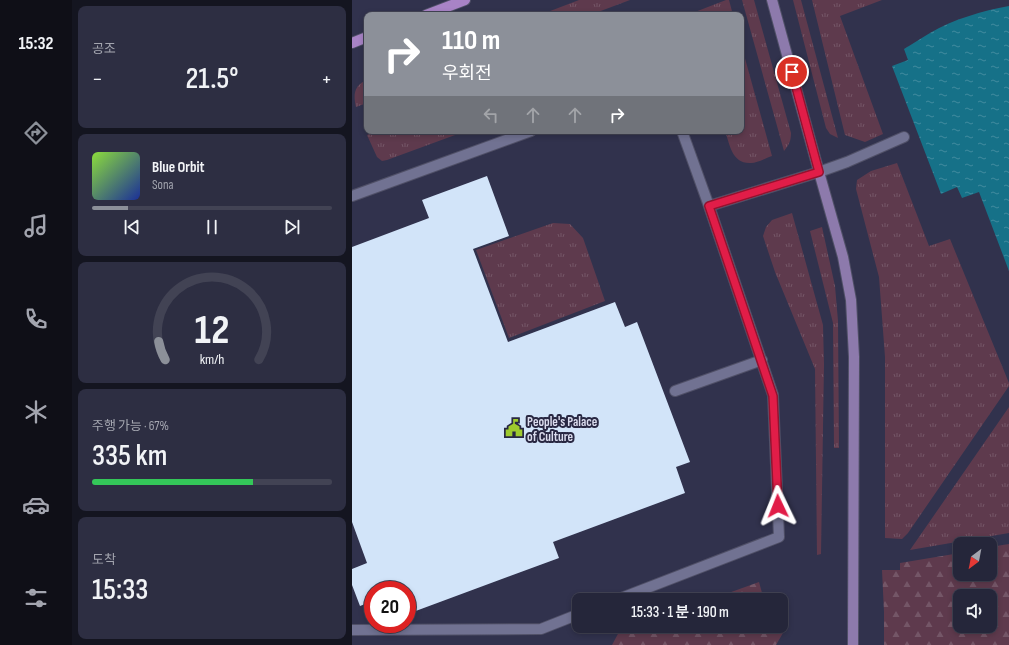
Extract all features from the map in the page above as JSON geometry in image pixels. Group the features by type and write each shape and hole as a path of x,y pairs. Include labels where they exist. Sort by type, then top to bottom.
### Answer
{"main road":[{"path":"434,12 465,0"},
{"path":"352,43 364,38"}],"street":[{"path":"772,0 843,257 851,300 854,357 853,645"}],"lane":[{"path":"352,196 523,134"},
{"path":"634,593 779,537 773,396 762,360 683,134"},
{"path":"709,206 819,172 904,138"},
{"path":"676,391 762,360"},
{"path":"352,630 541,628 572,617"}],"green space":[{"path":"579,0 630,0 598,12 548,12"},
{"path":"729,0 732,12 695,12"},
{"path":"742,0 754,0 791,133 791,138 784,151"},
{"path":"793,0 801,0 838,138 830,134 826,128"},
{"path":"812,0 882,0 840,16 883,134 865,142 845,135"},
{"path":"744,55 772,156 753,163 745,162 736,157 730,148 726,134 744,134"},
{"path":"363,82 364,104 356,107 356,91 359,85"},
{"path":"458,134 382,161 377,157 367,135"},
{"path":"897,163 929,246 950,239 1009,383 1009,386 908,533 902,539 885,538 885,357 879,277 856,189 857,180 871,171"},
{"path":"792,213 823,325 824,364 821,554 817,555 815,369 775,272 763,236 766,227 772,220"},
{"path":"553,223 570,224 583,238 605,301 509,338 476,250"},
{"path":"822,227 835,286 838,321 839,448 834,448 833,323 810,231"},
{"path":"1009,407 1009,533 986,537 953,537 953,543 910,550"},
{"path":"1009,544 1009,645 884,645 882,570 900,570 900,563 953,554 953,581 997,581 997,546"},
{"path":"759,582 762,593 728,593"},
{"path":"618,633 783,633 776,645 612,645"}],"water":[{"path":"1009,6 1009,271 979,192 962,198 957,187 941,194 892,66 908,60 904,49 939,28 968,16"}],"building":[{"name":"People's Palace of Culture","path":"487,176 509,236 473,249 508,342 615,302 625,327 637,322 690,462 676,467 685,493 553,542 559,558 416,611 416,581 364,581 364,604 360,606 352,585 352,569 367,563 352,522 352,247 429,218 422,200"}],"place":[{"name":"People's Palace of Culture","path":"514,428"}],"route":[{"path":"778,506 773,396 709,206 819,172 792,72"}]}
